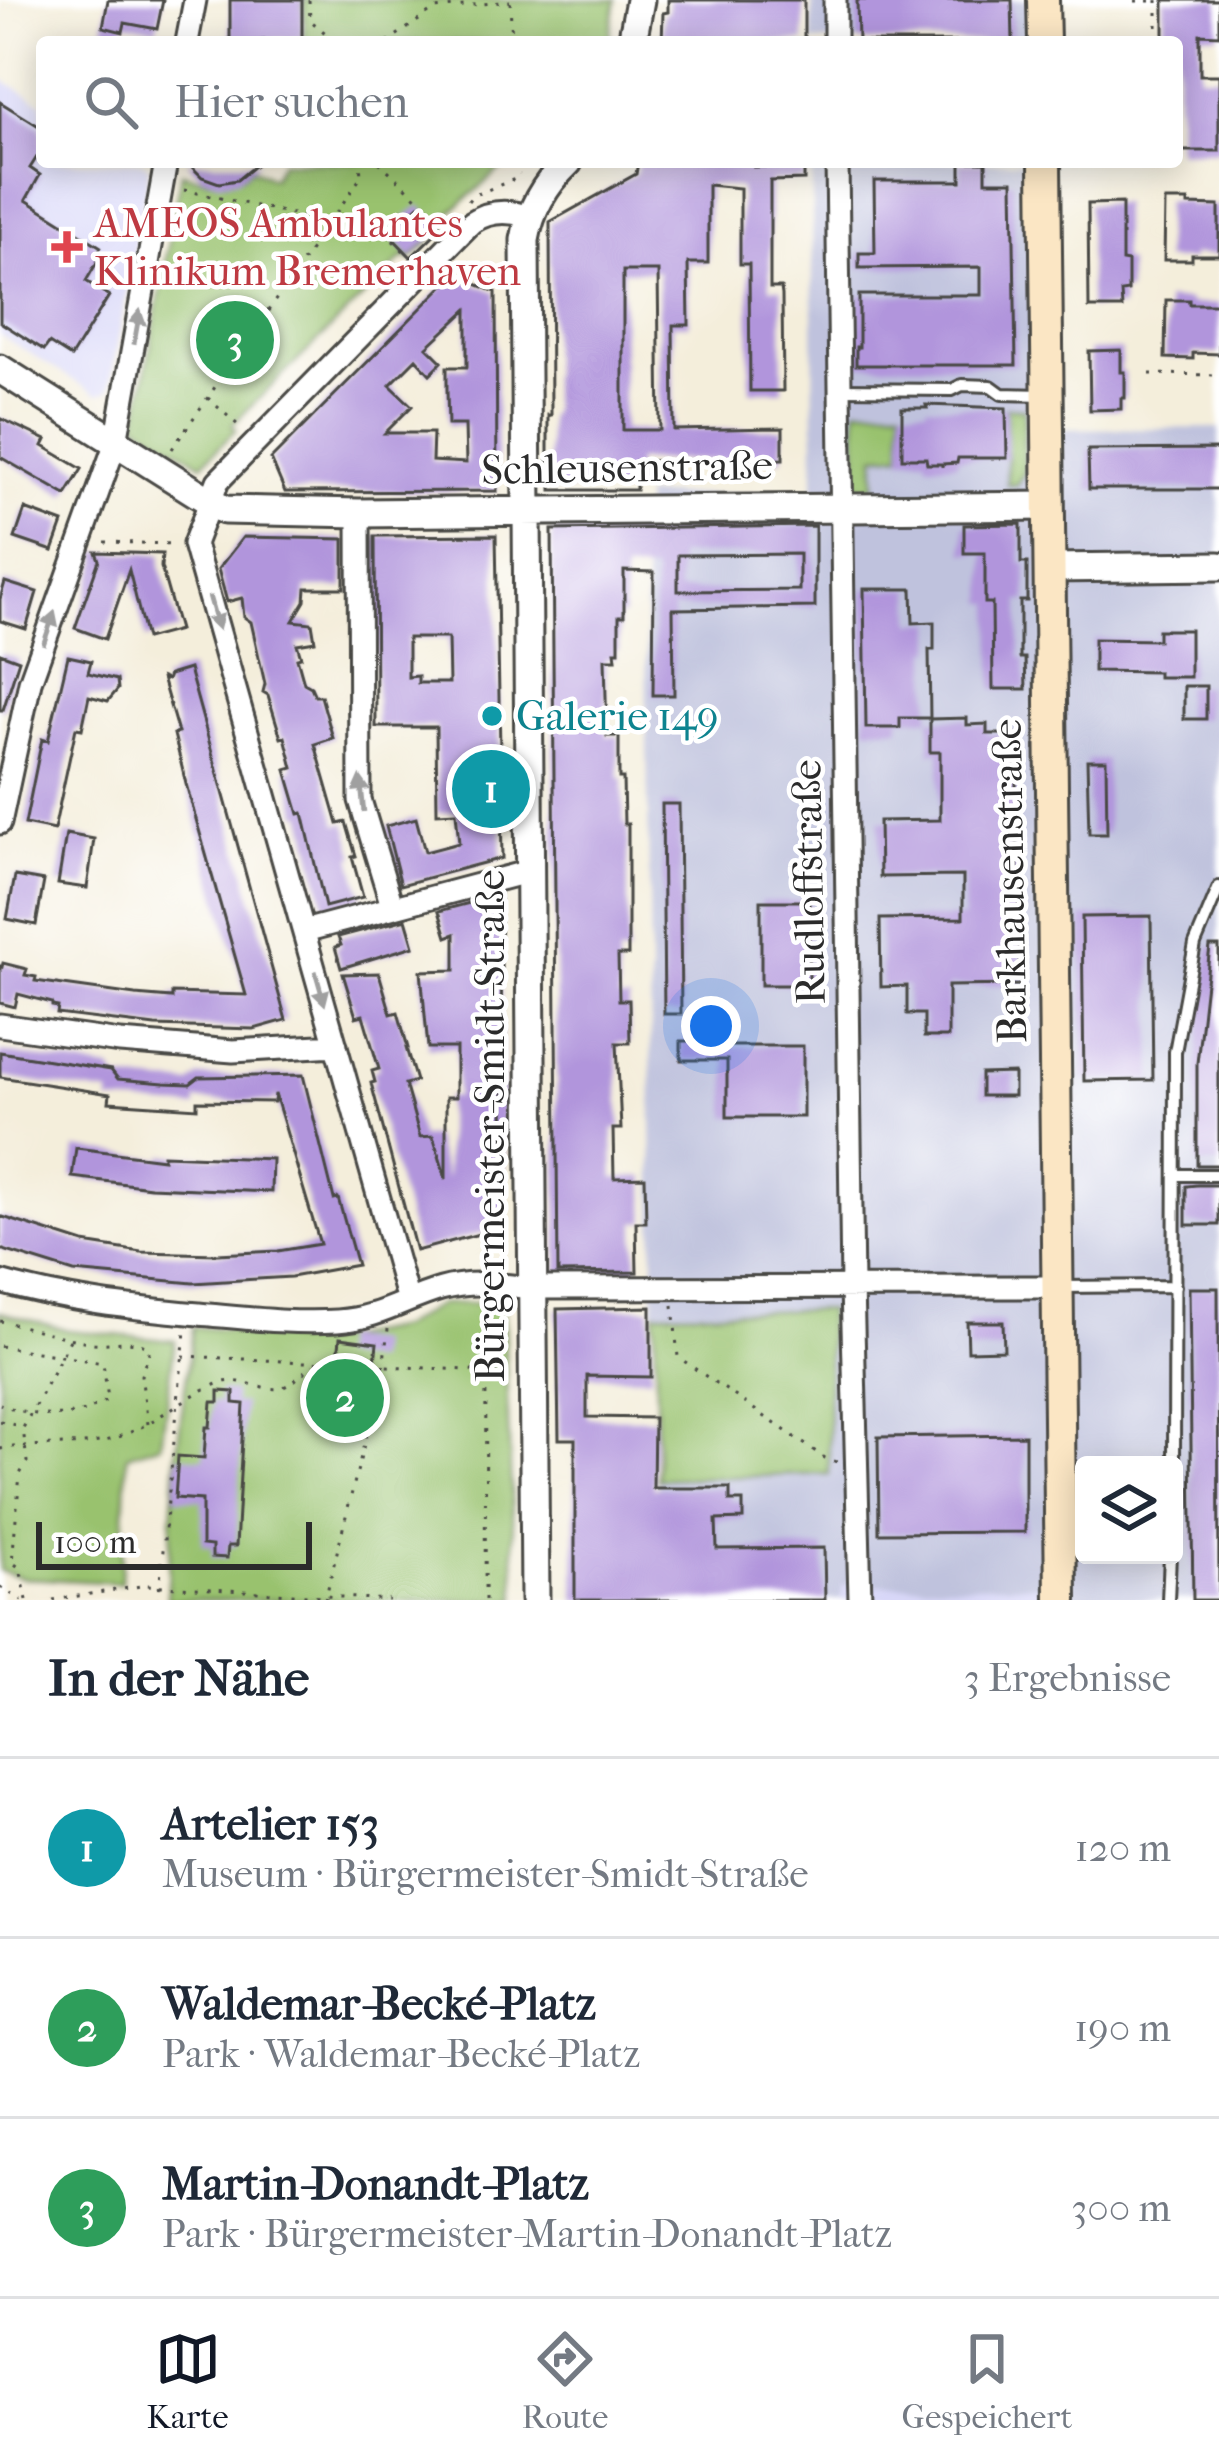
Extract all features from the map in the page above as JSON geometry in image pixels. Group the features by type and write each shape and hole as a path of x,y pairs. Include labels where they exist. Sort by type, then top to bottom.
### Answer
{"main road":[{"path":"1043,0 1044,36"},
{"name":"Barkhausenstraße","path":"1045,168 1061,1600"}],"street":[{"path":"188,36 195,0"},
{"path":"633,36 640,0"},
{"path":"835,0 835,36"},
{"path":"0,823 30,682 116,442 165,168"},
{"path":"399,1305 336,1045 194,544 218,481 472,222 498,212 529,217 563,168"},
{"name":"Rudloffstraße","path":"837,168 860,1600"},
{"name":"Bürgermeister-Smidt-Straße","path":"529,217 525,240 535,1600"},
{"path":"0,369 209,501"},
{"name":"Schleusenstraße","path":"209,501 224,510 359,513 1049,506"},
{"path":"359,513 360,800 392,906"},
{"path":"1049,568 1215,570"},
{"path":"304,931 530,871"},
{"path":"0,1025 233,1051 336,1045"},
{"path":"0,1282 121,1307 280,1321 379,1315 445,1287 481,1283 532,1288 1058,1287"}],"lane":[{"path":"840,388 991,386 1002,394 1048,395"},
{"path":"1174,1456 1175,1052 1195,944 1219,887"},
{"path":"1175,1175 1219,1175"},
{"path":"1058,1287 1175,1286"},
{"path":"1168,1600 1170,1564"}],"path":[{"path":"309,0 310,20 329,36"},
{"path":"1135,1 1157,0 1157,36"},
{"path":"396,36 435,9 510,1 512,36"},
{"path":"159,469 332,221 361,177 360,168"},
{"path":"386,168 448,225"},
{"path":"162,185 386,235 412,259"},
{"path":"1150,374 1219,375"},
{"path":"207,397 256,443"},
{"path":"942,464 942,471"},
{"path":"79,542 194,544"},
{"path":"672,1288 678,1357 825,1458 856,1467"},
{"path":"327,1598 399,1305"},
{"path":"158,1600 188,1313"},
{"path":"0,1321 100,1344 140,1342 149,1349 141,1375 148,1425"},
{"path":"24,1600 20,1568 12,1562 20,1474 27,1462 23,1428 71,1338"},
{"path":"0,1346 104,1364 108,1400 93,1410 58,1417 0,1404"},
{"path":"183,1356 533,1373"},
{"path":"0,1449 80,1446 117,1438 225,1381 275,1390 314,1364"},
{"path":"485,1600 486,1371"},
{"path":"0,1421 23,1428"},
{"path":"53,1600 160,1585 389,1600"},
{"path":"0,1587 24,1600"}],"shaded area":[{"path":"812,0 1035,0 1035,36 812,36"},
{"name":"AMEOS Ambulantes Klinikum Bremerhaven","path":"0,78 36,99 36,168 149,168 109,391 98,395 0,335"},
{"path":"812,168 1036,168 1036,429 1219,428 1219,1600 1072,1600 1071,1585 842,1585 841,1600 658,1600 644,496 814,491"},
{"path":"841,1585 1072,1585 1072,1600 841,1600"}],"green space":[{"path":"304,0 616,0 610,36 305,36"},
{"path":"252,168 272,178 278,168 502,168 444,218 443,228 410,260 405,256 232,425 236,430 202,464 137,423 181,173 226,181"},
{"path":"857,408 902,408 902,454 876,455 875,486 857,487"},
{"path":"1006,408 1024,408 1024,473 1016,485 1007,485"},
{"path":"503,1302 516,1600 167,1600 176,1456 193,1327 334,1340 399,1328 440,1304"},
{"path":"828,1310 829,1474 657,1479 655,1312"},
{"path":"0,1312 68,1330 175,1341 161,1444 127,1455 121,1583 24,1578 0,1571"}],"building":[{"path":"108,0 163,0 157,29 125,23 123,32 103,27"},
{"path":"230,0 302,0 302,36 230,36"},
{"path":"668,0 804,0 804,36 662,36 663,13 668,12"},
{"path":"857,0 1012,0 1013,36 858,36"},
{"path":"1164,0 1219,0 1219,35 1200,34 1200,75 1219,75 1219,151 1183,151 1183,36 1164,36"},
{"path":"0,102 36,124 36,158 30,168 40,175 26,200 101,247 86,281 109,296 71,357 49,343 44,350 0,322"},
{"path":"193,168 252,168 237,180 219,183"},
{"path":"637,168 804,168 804,180 770,181 770,288 781,288 782,295 783,391 750,391 749,264 740,264 740,188 708,185 708,263 688,263 689,325 673,325 674,430 783,428 783,459 636,461 636,490 552,490 552,469 548,469 550,222 636,174","holes":["623,271 658,271 660,430 623,430"]},
{"path":"961,168 986,168 986,181 1013,181 1016,365 856,365 859,295 981,295 981,267 859,268 859,253 875,253 874,181 961,181"},
{"path":"1165,201 1219,206 1219,255 1164,260"},
{"path":"1122,203 1122,261 1128,262 1128,291 1121,292 1122,308 1089,308 1088,204"},
{"path":"419,205 442,227 411,257 388,233"},
{"path":"454,275 496,292 497,491 285,492 271,459","holes":["467,310 467,367 447,367 448,425 465,425 466,463 432,461 433,433 385,433 412,406 390,385 416,359 430,374 442,362 427,347"]},
{"path":"1166,300 1219,304 1219,354 1165,358"},
{"path":"1121,350 1125,398 1121,398 1121,409 1090,410 1089,351"},
{"path":"902,408 1006,408 1007,458 958,458 957,463 927,464 926,458 902,458"},
{"path":"0,418 46,440 43,446 82,469 66,495 0,457"},
{"path":"1219,449 1219,489 1089,489 1088,450"},
{"path":"25,509 63,523 53,551 15,538"},
{"path":"1021,524 1027,601 1020,601 1020,658 1025,658 1026,689 993,689 992,603 985,603 985,553 964,553 964,525"},
{"path":"815,526 815,607 673,609 674,695 653,695 654,572 624,571 619,651 615,651 616,659 605,659 607,736 619,736 619,778 623,778 624,824 628,824 628,955 618,955 619,1000 629,1000 630,1043 617,1043 621,1129 613,1129 614,1178 645,1177 646,1222 636,1222 637,1272 558,1273 552,530","holes":["799,554 799,590 678,591 678,555"]},
{"path":"496,535 502,858 401,885 386,826 416,818 425,852 459,843 456,812 437,813 436,727 376,727 375,536","holes":["408,638 448,638 449,683 418,683 418,676 408,677"]},
{"path":"243,537 344,539 344,588 306,588 305,601 293,621 312,623 315,641 297,644 301,657 297,658 304,683 315,696 321,696 333,738 315,744 338,824 346,822 363,897 325,907 303,813 299,814 286,770 293,768 285,737 281,738 263,692 251,622 244,617 242,598 227,602 218,569"},
{"path":"96,552 162,554 161,567 179,630 146,639 129,570 105,639 75,628 99,560"},
{"path":"5,582 37,592 26,629 0,621"},
{"path":"864,589 912,589 913,623 934,622 934,650 929,650 930,718 900,718 900,728 866,728"},
{"path":"1158,630 1190,630 1190,677 1094,671 1094,639 1158,640"},
{"path":"0,653 19,660 3,710 0,710"},
{"path":"68,656 91,661 88,673 117,680 118,689 108,701 89,696 82,729 76,728 54,830 25,824 42,739 48,741"},
{"path":"189,669 286,1020 254,1029 155,1026 57,1014 58,1007 52,1003 18,994 15,1007 0,1003 3,963 27,969 25,975 36,977 35,981 135,995 246,995 186,784 162,678"},
{"path":"1184,686 1206,686 1206,719 1184,719"},
{"path":"967,718 967,725 987,724 987,734 1015,734 1020,985 948,986 948,1037 924,1037 924,1014 907,1014 907,986 881,987 880,919 963,918 963,876 880,877 879,821 940,820 940,752 930,752 930,719"},
{"path":"1087,760 1106,760 1107,834 1089,834"},
{"path":"662,804 679,804 681,1014 664,1014"},
{"path":"66,834 94,839 87,888 58,884"},
{"path":"15,876 44,881 36,925 7,919"},
{"path":"500,895 505,1227 416,1251 371,1083 375,1082 372,1071 379,1069 363,1015 356,1017 343,974 379,973 391,1014 398,1012 408,1048 416,1081 405,1084 420,1137 433,1136 446,1179 446,1097 456,1097 456,1048 428,1048 421,971 455,970 455,934 447,937 439,911"},
{"path":"761,901 809,901 809,985 761,985"},
{"path":"1151,916 1153,1080 1084,1081 1082,917"},
{"path":"406,919 414,946 341,968 335,947 341,945 338,937"},
{"path":"1210,946 1219,946 1219,1165 1197,1165 1197,1063"},
{"path":"681,1041 803,1046 803,1117 727,1117 727,1060 681,1060"},
{"path":"0,1052 111,1070 118,1079 164,1083 190,1084 199,1077 303,1075 334,1199 338,1198 357,1265 291,1277 193,1283 74,1272 0,1249 0,1216 84,1243 141,1252 217,1254 320,1244 275,1094 274,1102 197,1101 197,1108 109,1102 110,1094 0,1077"},
{"path":"1014,1073 1014,1096 981,1096 981,1074"},
{"path":"76,1148 163,1159 163,1155 272,1159 271,1192 150,1187 72,1177"},
{"path":"1219,1185 1219,1225 1186,1225 1186,1186"},
{"path":"1189,1288 1218,1288 1219,1600 1193,1600"},
{"path":"651,1307 651,1377 587,1376 587,1417 654,1418 653,1488 730,1488 730,1501 743,1501 743,1519 716,1520 717,1549 824,1548 825,1600 575,1600 575,1439 559,1439 557,1309"},
{"path":"967,1322 1003,1322 1004,1350 968,1351"},
{"path":"340,1338 377,1343 375,1362 338,1357"},
{"path":"219,1391 234,1392 234,1403 244,1404 236,1546 228,1546 227,1558 212,1557 212,1546 202,1545 202,1500 175,1498 178,1456 204,1458 206,1427 210,1427 212,1402 219,1402"},
{"path":"1025,1435 1025,1532 879,1533 878,1437"}],"place":[{"name":"AMEOS Ambulantes Klinikum Bremerhaven","path":"67,247"},
{"name":"Martin-Donandt-Platz","path":"235,340"},
{"name":"Galerie 149","path":"492,716"},
{"name":"Artelier 153","path":"491,789"},
{"name":"Waldemar-Becké-Platz","path":"345,1398"}]}
